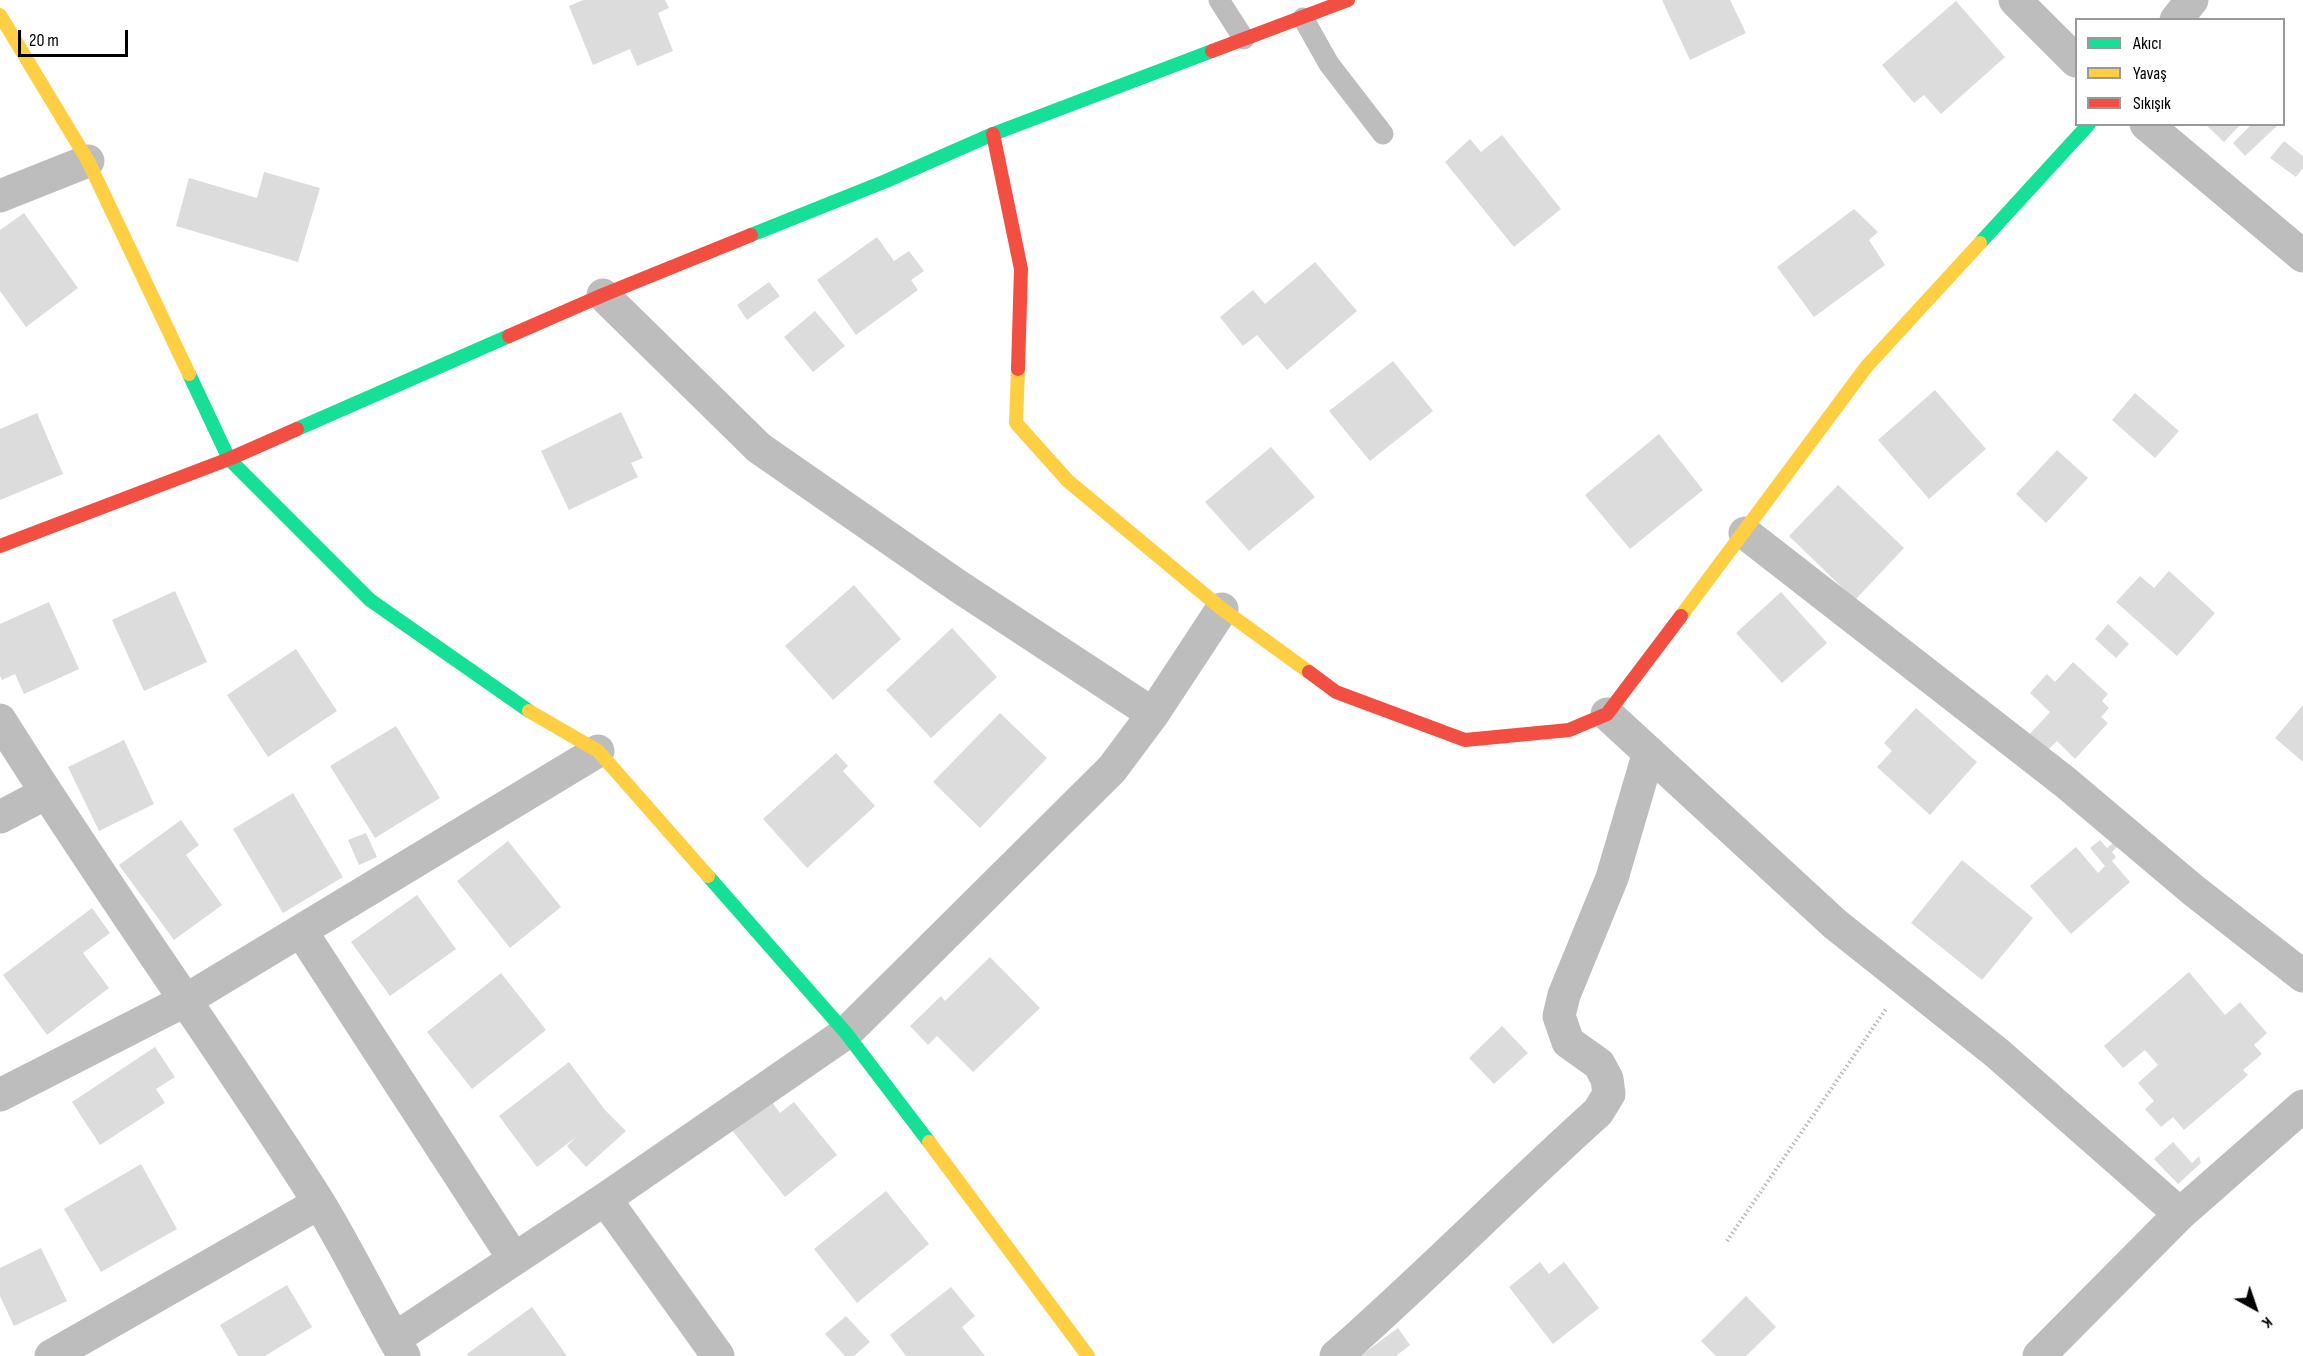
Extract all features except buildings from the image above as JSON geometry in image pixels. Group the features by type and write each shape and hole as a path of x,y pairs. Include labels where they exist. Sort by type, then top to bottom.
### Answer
{"street":[{"path":"0,546 229,459 603,295 886,181 993,134 1348,0"},
{"path":"2015,0 2075,60"},
{"path":"2178,18 2192,0"},
{"path":"0,15 88,161 229,459 370,600 524,708 598,751 846,1033 897,1098 1088,1356"},
{"path":"993,134 1021,269 1016,423 1068,481 1222,609 1336,692 1465,740 1569,730 1607,714 1745,533 1867,366 2087,126"},
{"path":"2148,126 2303,256"},
{"path":"0,196 88,161"},
{"path":"603,295 759,448 958,586 1154,714"},
{"path":"1745,533 1892,645 2065,782 2193,890 2303,976"},
{"path":"0,720 46,793 186,1000 319,1203 399,1347 514,1258 605,1199 846,1033 1112,769 1154,714 1222,609"},
{"path":"1607,714 1835,924 1997,1053 2180,1214"},
{"path":"0,1095 186,1000 598,751"},
{"path":"1336,1356 1390,1309 1475,1225 1598,1112 1609,1094 1607,1079 1599,1064 1568,1042 1559,1016 1564,995 1612,878 1648,752"},
{"path":"0,817 46,793"},
{"path":"301,931 514,1258"},
{"path":"2039,1356 2180,1214 2303,1106"},
{"path":"605,1199 718,1356"},
{"path":"51,1356 319,1203"}],"lane":[{"path":"1219,0 1244,39"},
{"path":"1303,18 1329,64 1383,134"}],"path":[{"path":"1727,1241 1905,981"}],"traffic: fast":[{"path":"751,235 886,181 993,134 1212,51"},
{"path":"1980,243 2087,126"},
{"path":"297,429 509,336"},
{"path":"189,374 229,459 370,600 529,711"},
{"path":"708,876 846,1033 929,1142"}],"traffic: slow":[{"path":"0,15 88,161 189,374"},
{"path":"1681,616 1867,366 1980,243"},
{"path":"1018,369 1016,423 1068,481 1222,609 1309,672"},
{"path":"529,711 598,751 708,876"},
{"path":"929,1142 1088,1356"}],"traffic: jam":[{"path":"1212,51 1348,0"},
{"path":"993,134 1021,269 1018,369"},
{"path":"509,336 751,235"},
{"path":"0,546 229,459 297,429"},
{"path":"1309,672 1336,692 1465,740 1569,730 1607,714 1681,616"}]}
